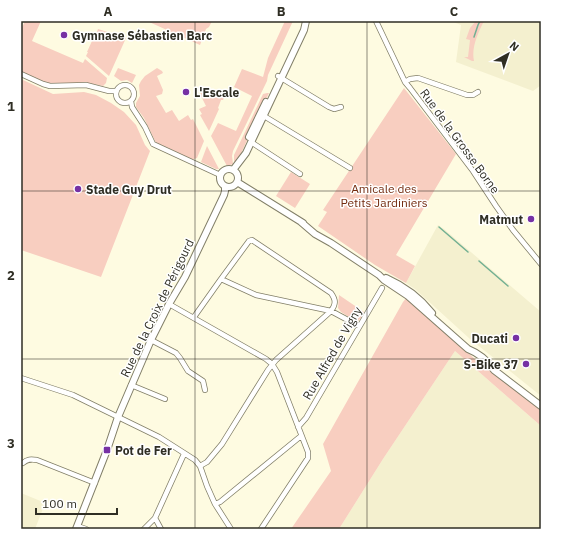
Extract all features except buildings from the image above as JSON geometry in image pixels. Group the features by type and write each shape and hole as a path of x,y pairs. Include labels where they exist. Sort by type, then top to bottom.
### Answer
{"street":[{"path":"242,158 242,152 304,30 306,21"},
{"name":"Rue de la Grosse Borne","path":"376,21 405,82 473,171 513,230 541,264"},
{"path":"21,74 50,86 86,85 109,91 116,91"},
{"path":"280,77 328,107 334,109 341,107"},
{"path":"233,170 246,153 264,116 280,77"},
{"path":"405,82 410,78 418,78 466,94 472,95 478,92"},
{"path":"131,101 125,103 120,102 116,97 116,91 119,86 125,85 131,87 133,90 134,96 131,101 132,107 145,127 153,144 218,174 225,187 231,187 237,182 238,176 233,170 225,170 220,176"},
{"path":"264,116 350,168"},
{"path":"251,142 300,174"},
{"path":"237,182 301,222 315,234 379,275 395,282 410,292 425,304 439,323 468,349 472,350 483,358 494,370 541,406"},
{"name":"Rue de la Croix de Périgourd","path":"77,528 131,385 151,340 224,195 225,187"},
{"path":"194,317 249,241 252,240 332,293 335,298 335,305 331,311 272,364 222,444 207,462 200,466"},
{"path":"221,279 256,295 331,311 359,326"},
{"name":"Rue Alfred de Vigny","path":"298,427 306,418 382,288"},
{"path":"169,304 266,359 272,364 277,372 308,452 308,458 261,529"},
{"path":"151,340 176,353 188,371 203,381 205,390"},
{"path":"21,378 47,385 73,395 159,437 195,460 200,466 215,504 231,529"},
{"path":"131,385 165,399"},
{"path":"215,504 220,502 302,436"},
{"path":"144,529 155,518 184,454"},
{"path":"23,463 26,460 37,460 95,483"},
{"path":"155,518 161,529"},
{"path":"77,528 86,529"}],"shaded area":[{"path":"451,21 541,21 541,85 533,91 456,62 461,25"},
{"path":"438,225 541,312 541,396 470,339 415,289 406,283"},
{"path":"455,351 541,426 541,529 339,529 383,459"},
{"path":"21,493 43,502 42,504 44,506 35,529 21,529"}],"green space":[{"path":"25,21 41,21 32,41 83,63 85,59 107,78 106,83 103,86 83,83 51,84 21,72 21,30"},
{"path":"147,21 212,21 206,29 200,45"},
{"path":"285,21 293,21 268,75 267,81 233,151 233,164 227,166 211,136 218,123 236,131 252,96 234,87 242,69 263,77 268,58"},
{"path":"476,21 484,21 479,30 473,51 474,61 472,61 464,57 468,57 470,40 466,39 470,28"},
{"path":"98,29 126,38 109,76 86,56"},
{"path":"118,68 136,75 132,83 127,80 121,81 114,76"},
{"path":"157,68 163,73 157,76 163,90 162,94 156,96 166,113 172,110 179,121 188,115 191,120 193,119 204,141 197,158 191,159 156,143 144,118 136,107 136,103 140,96 139,85 141,81 145,76"},
{"name":"Stade Guy Drut","path":"21,79 53,94 84,92 96,95 111,103 124,112 136,125 145,145 150,151 101,277 21,250"},
{"path":"206,87 209,88 207,92 220,97 222,94 225,96 223,100 221,100 219,109 209,131 200,115 202,114 199,109 206,106 200,94"},
{"name":"Amicale des Petits Jardiniers","path":"404,88 456,154 396,255 415,266 406,283 375,265 318,226 327,212 323,210"},
{"path":"269,93 238,160 234,162 234,155 263,94"},
{"path":"207,146 219,169 201,162"},
{"path":"291,172 310,184 295,208 276,196"},
{"path":"339,295 364,312 358,321 355,321 341,312 338,308"},
{"path":"407,297 477,361 541,410 541,426 455,351 383,459 339,529 291,529 331,471 323,444"}],"waterway":[{"path":"474,37 480,21"},
{"path":"439,227 468,252"},
{"path":"479,261 508,286"}],"place":[{"name":"Gymnase Sébastien Barc","path":"64,35"},
{"name":"L'Escale","path":"186,92"},
{"name":"Stade Guy Drut","path":"78,189"},
{"name":"Matmut","path":"531,219"},
{"name":"Ducati","path":"516,338"},
{"name":"S-Bike 37","path":"526,364"},
{"name":"Pot de Fer","path":"107,450"}]}
